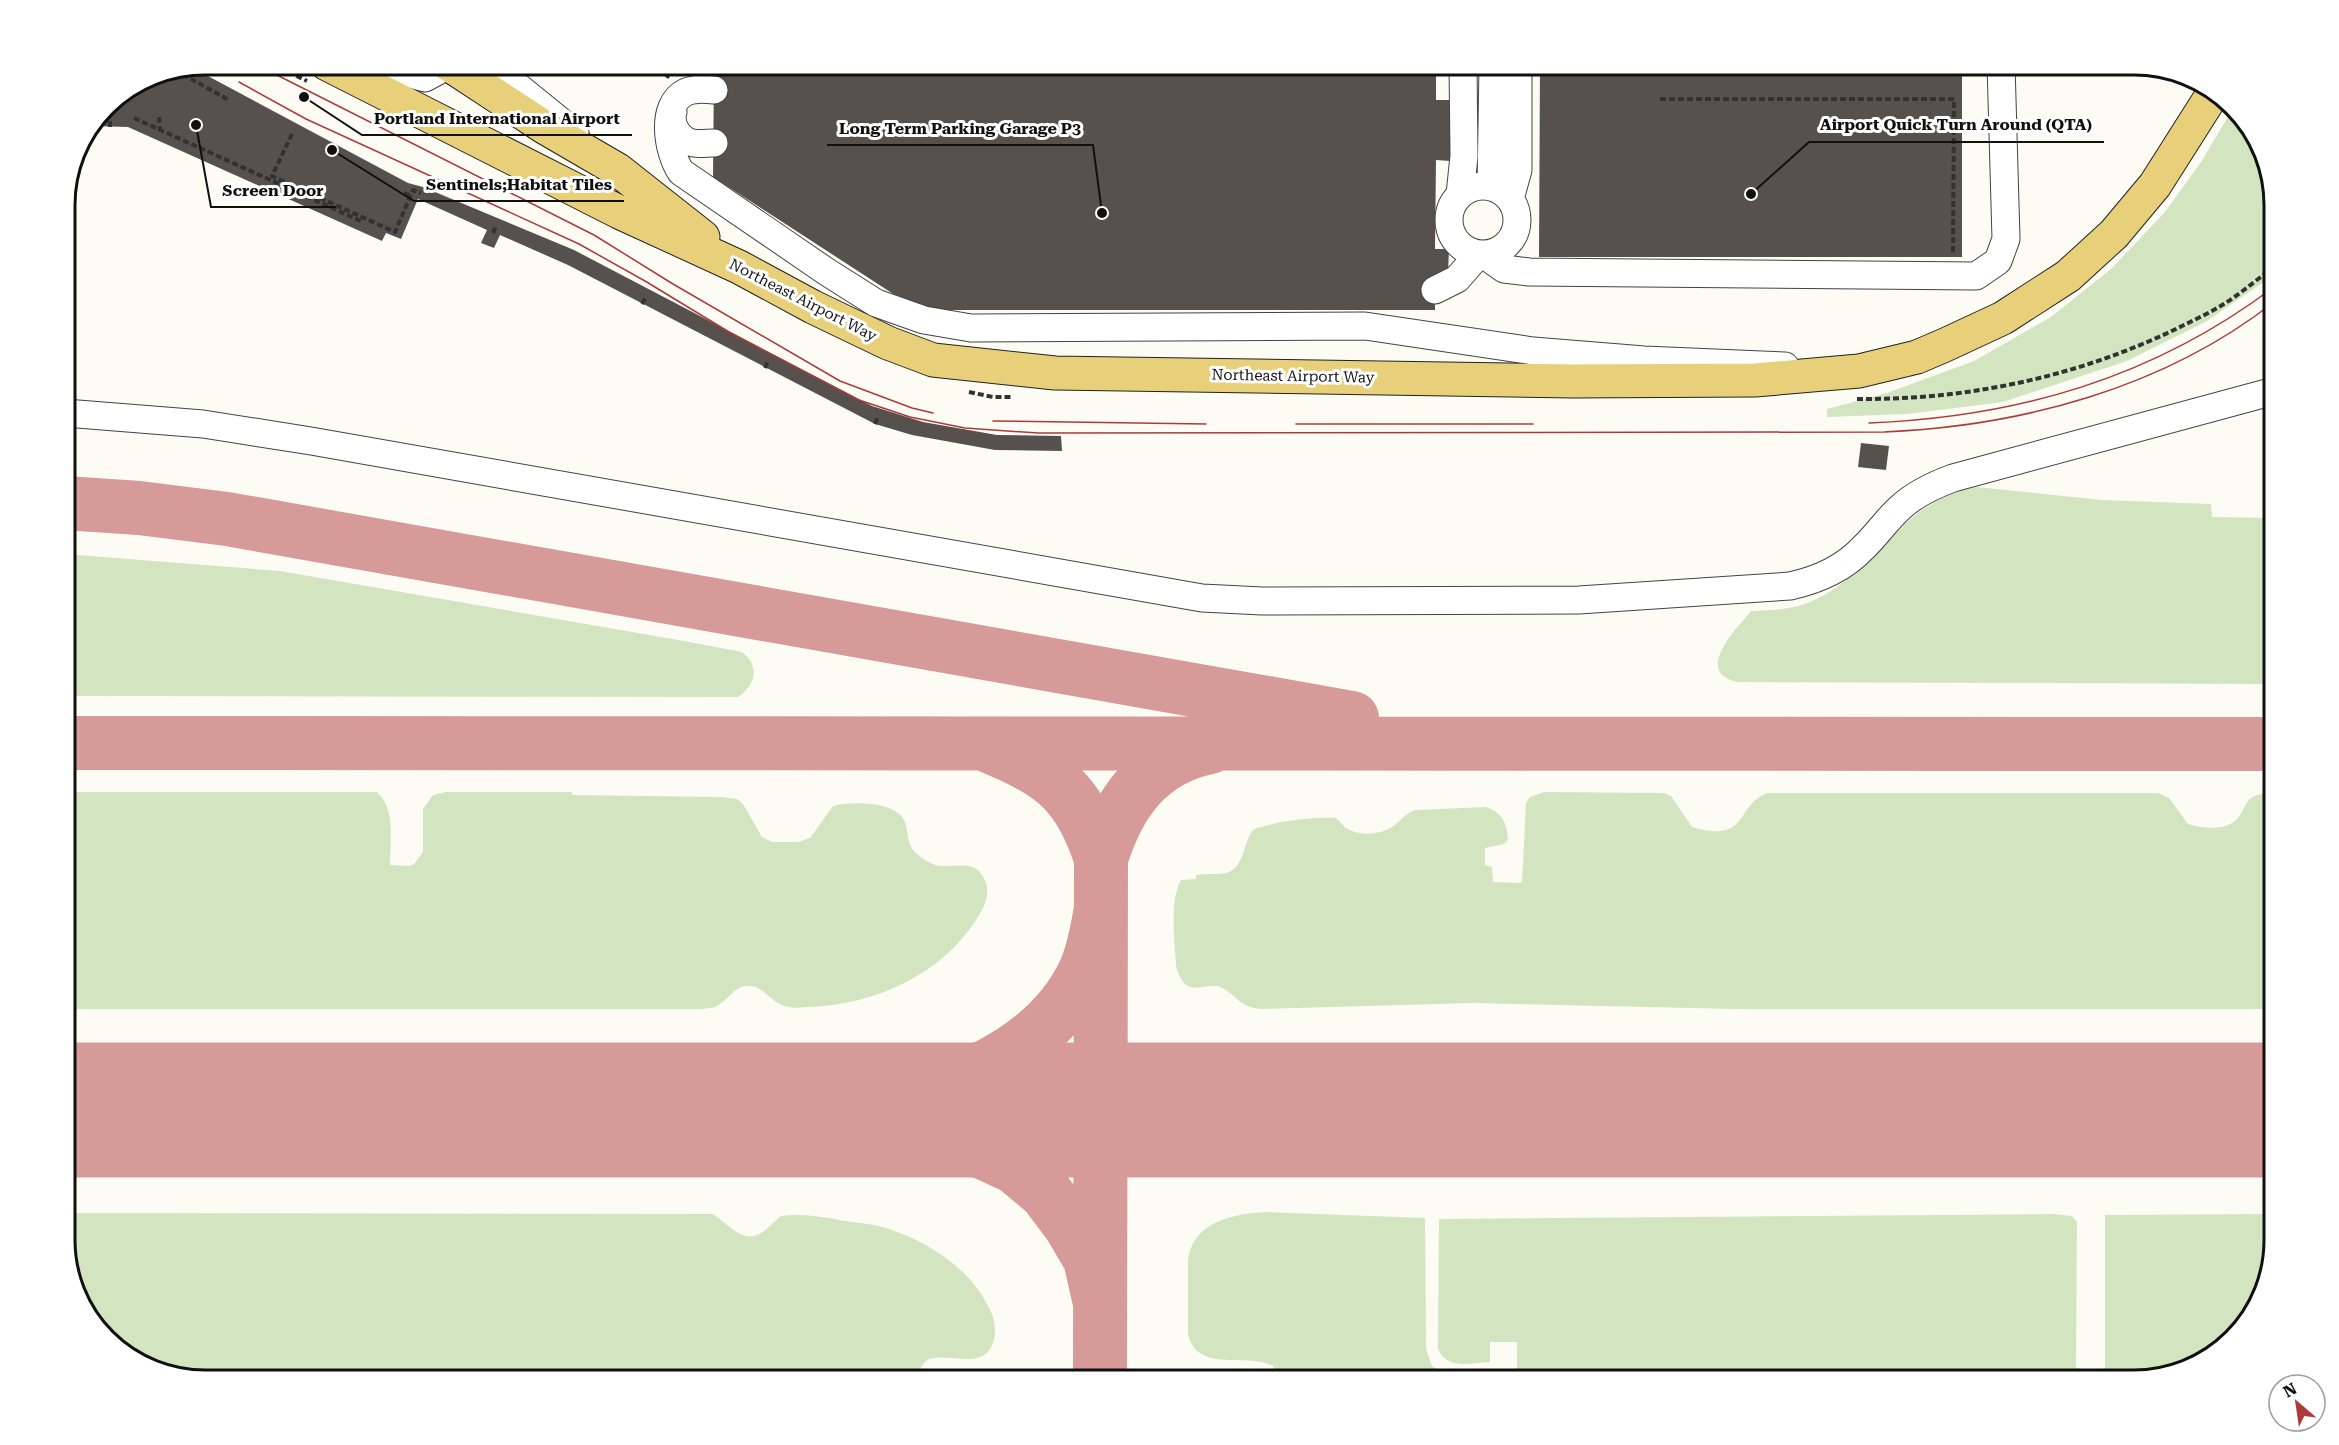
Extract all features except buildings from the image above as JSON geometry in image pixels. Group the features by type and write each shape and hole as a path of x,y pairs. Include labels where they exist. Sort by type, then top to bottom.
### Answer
{"main road":[{"name":"Northeast Airport Way","path":"348,75 619,212 739,267 813,307 888,343 933,360 1055,373 1573,381 1755,380 1859,371 1917,357 1945,345 2003,318 2068,276 2114,234 2155,185 2209,99"},
{"path":"464,75 544,127 618,170 739,267"}],"lane":[{"path":"414,75 425,78 431,75"},
{"path":"504,75 618,170"},
{"path":"1463,75 1464,156 1460,195 1454,204 1449,225 1453,236 1468,251 1481,254 1504,269 1529,272 1976,276 1998,261 2006,239 2001,75"},
{"path":"1435,290 1457,279 1481,254 1503,248 1516,230 1515,208 1497,186 1493,75"},
{"path":"1460,195 1475,188 1497,186 1518,170 1529,131 1520,75"},
{"path":"714,143 692,143 682,138 675,129 671,117 681,97 696,90 714,90 688,91 680,96 673,105 669,117 672,159 681,172 798,253 876,303 924,320 971,328 1018,318 1365,326 1533,351 1644,360 1743,363 1859,371"},
{"path":"75,414 203,424 311,441 1202,598 1262,601 1579,600 1809,582 1823,577 1851,559 1901,506 1933,486 1953,478 2264,394"}],"path":[{"path":"186,76 229,100"},
{"path":"1660,99 1954,99 1953,252 1976,276"},
{"path":"110,116 110,127"},
{"path":"159,117 159,129"},
{"path":"134,118 363,222"},
{"path":"292,134 272,176 292,182 332,200 378,221 395,232 413,190 421,193"},
{"path":"404,193 411,196"},
{"path":"494,233 496,226"},
{"path":"642,304 646,297"},
{"path":"765,368 768,361"},
{"path":"875,424 878,417"}],"green space":[{"path":"2229,116 2251,147 2262,179 2264,196 2264,282 2207,321 2127,361 2003,402 1907,414 1827,417 1827,409 1887,393 1974,361 2051,317 2112,268 2165,212 2201,162"},
{"path":"1977,487 2102,500 2211,504 2212,517 2264,518 2264,684 1738,682 1725,677 1719,670 1718,660 1722,650 1751,611 1799,606 1829,592 1870,559 1907,522 1950,494"},
{"path":"75,555 280,571 742,652 752,664 754,676 748,687 738,697 75,696"},
{"path":"75,792 377,792 387,807 391,826 390,865 409,866 414,864 423,852 423,809 433,795 446,792 572,792 572,795 737,799 743,804 762,837 772,842 798,842 810,838 833,806 850,803 872,804 891,809 899,814 906,824 909,842 916,853 937,865 969,866 978,870 985,881 987,897 978,917 963,937 927,970 906,982 860,1000 836,1005 795,1008 780,1004 757,987 745,986 716,1006 703,1009 75,1009"},
{"path":"1544,792 1664,793 1671,796 1692,827 1724,831 1733,827 1757,799 1767,793 2158,793 2169,798 2188,824 2214,828 2233,822 2240,816 2253,796 2264,794 2264,1009 1736,1009 1472,1003 1260,1009 1242,1003 1220,987 1188,986 1180,977 1176,966 1174,910 1177,889 1181,880 1196,879 1196,875 1223,874 1232,870 1240,860 1254,829 1295,820 1336,818 1352,831 1371,834 1391,828 1415,810 1486,807 1492,809 1503,819 1508,840 1504,844 1485,848 1485,865 1492,867 1493,882 1522,883 1526,803 1530,797"},
{"path":"1266,1212 1425,1218 1426,1349 1432,1366 1439,1370 1274,1370 1273,1366 1262,1362 1224,1360 1201,1354 1193,1346 1188,1334 1188,1259 1198,1236 1207,1228 1217,1222 1241,1215"},
{"path":"75,1213 712,1214 732,1229 747,1236 759,1235 781,1216 821,1217 871,1225 901,1233 944,1257 969,1278 993,1316 994,1339 990,1350 983,1356 974,1359 934,1358 924,1363 920,1370 204,1370 171,1366 140,1353 126,1343 102,1319 88,1298 77,1266"},
{"path":"2054,1214 2072,1216 2077,1222 2076,1367 2081,1370 1517,1370 1517,1342 1490,1342 1490,1362 1453,1363 1442,1356 1438,1349 1439,1219"},
{"path":"2264,1214 2263,1257 2260,1274 2247,1305 2226,1332 2199,1353 2168,1366 2151,1369 2105,1370 2105,1215"}],"taxiway":[{"path":"75,504 139,508 227,519 1352,718"},
{"path":"75,743 2264,744"},
{"path":"991,747 1031,766 1048,776 1061,788 1084,817 1101,859 1100,1370"},
{"path":"1101,859 1117,820 1139,786 1170,762 1188,753 1210,747"},
{"path":"1100,1303 1090,1259 1070,1225 1046,1193 1015,1167 965,1144 909,1128 819,1110 891,1098 940,1086 990,1065 1013,1051 1035,1035 1072,995 1091,956 1101,909"}],"runway":[{"path":"75,1110 2264,1110"}],"tram line":[{"path":"277,75 594,235 673,284 840,381 912,408 933,413"},
{"path":"239,82 306,119 579,244 729,332 859,400 910,417 965,428 1038,433 1884,432 1936,428 2039,411 2090,397 2186,358 2231,332 2264,309"},
{"path":"1869,423 1978,412 2082,387 2181,346 2228,319 2264,294"},
{"path":"993,421 1206,424"},
{"path":"1296,424 1533,424"}],"place":[{"name":"Portland International Airport","path":"304,97"},
{"name":"Screen Door","path":"196,125"},
{"name":"Sentinels;Habitat Tiles","path":"332,150"},
{"name":"Airport Quick Turn Around (QTA)","path":"1751,194"},
{"name":"Long Term Parking Garage P3","path":"1102,213"}]}
